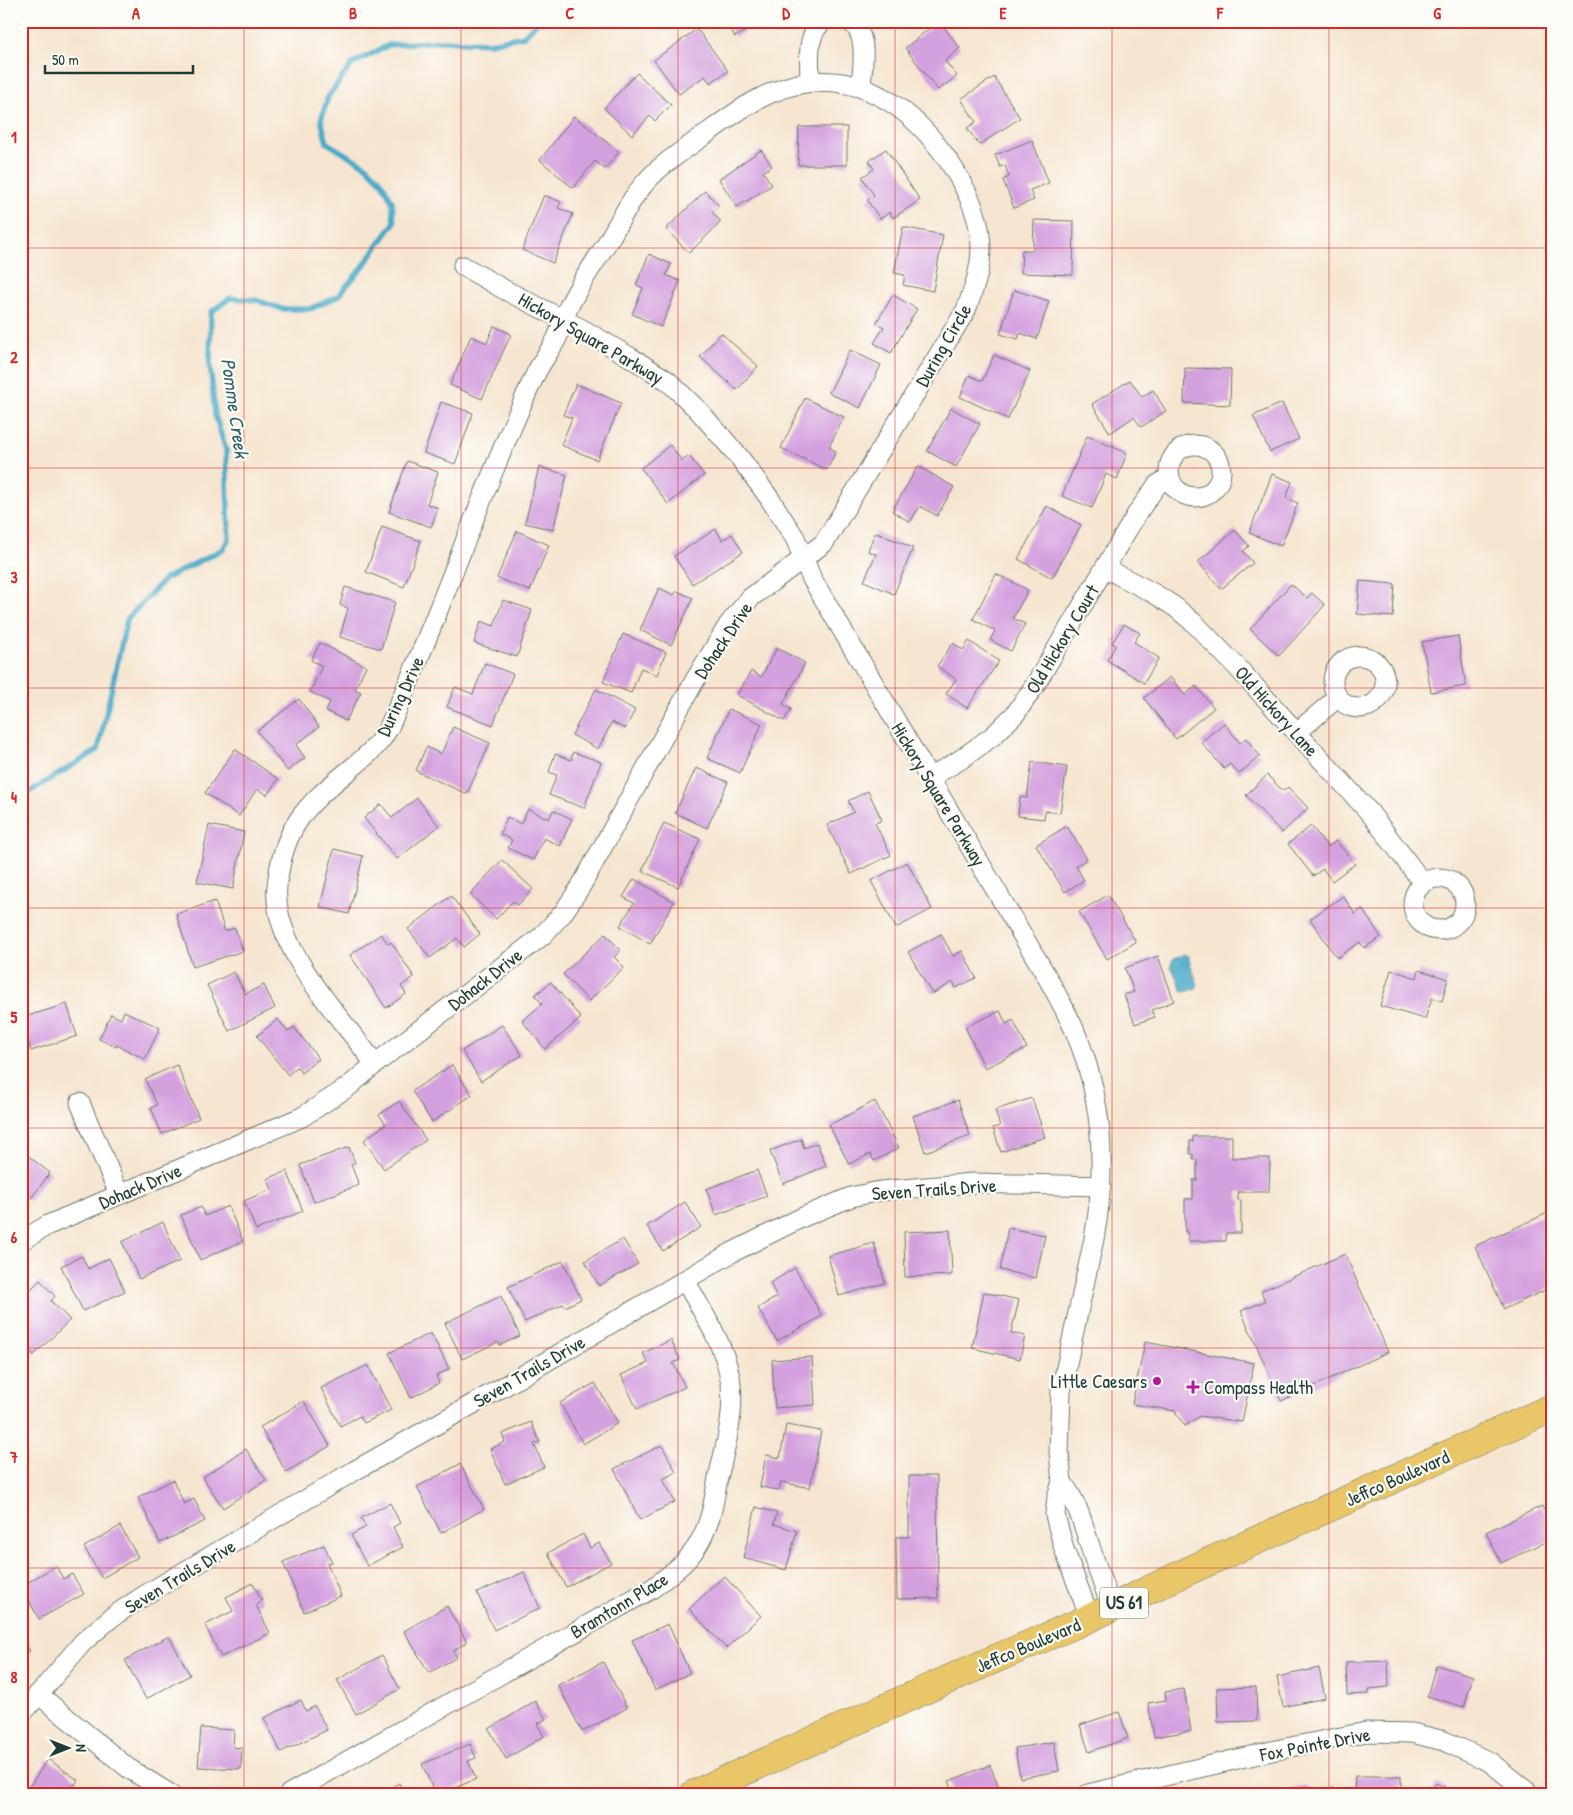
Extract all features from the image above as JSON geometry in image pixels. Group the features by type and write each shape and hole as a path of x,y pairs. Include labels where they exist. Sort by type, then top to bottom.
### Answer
{"main road":[{"name":"Jeffco Boulevard","path":"694,1794 958,1675 1101,1614 1188,1571 1552,1408"}],"street":[{"path":"810,82 811,37 815,28 823,21"},
{"path":"849,21 860,32 863,46 861,88"},
{"name":"During Circle","path":"564,320 571,302 635,193 665,163 761,96 784,87 810,82 824,82 861,88 886,99 907,114 928,134 945,156 965,188 975,209 981,238 980,262 975,287 964,314 831,534 824,543 804,559"},
{"name":"Hickory Square Parkway","path":"463,266 630,356 668,381 699,410 740,458 795,538 812,579 1046,975 1074,1030 1089,1073 1097,1108 1101,1138 1101,1186 1094,1239 1061,1390 1059,1452 1062,1482 1057,1497 1055,1515 1064,1549 1101,1614"},
{"name":"During Drive","path":"375,1064 302,968 291,947 278,907 278,885 284,854 293,827 307,807 360,761 384,736 431,630 507,439 534,379 564,320"},
{"name":"Old Hickory Court","path":"929,778 979,746 1016,713 1035,685 1151,492 1170,478"},
{"name":"Dohack Drive","path":"21,1241 48,1225 302,1117 348,1087 375,1064 542,936 563,913 581,886 699,672 728,624 750,598 804,559"},
{"name":"Old Hickory Lane","path":"1105,568 1155,594 1175,607 1194,623 1237,667 1370,813 1423,883"},
{"path":"1296,732 1337,698"},
{"path":"80,1103 120,1194"},
{"name":"Seven Trails Drive","path":"21,1715 83,1642 130,1605 354,1471 731,1253 795,1221 851,1197 880,1191 973,1183 1101,1186"},
{"name":"Bramtonn Place","path":"289,1794 653,1588 684,1564 699,1543 710,1518 728,1430 732,1396 729,1372 721,1348 685,1280"},
{"name":"Hickory Square Parkway","path":"1062,1482 1072,1494 1078,1508 1088,1542 1101,1614"},
{"path":"38,1694 128,1768 170,1794"},
{"name":"Fox Pointe Drive","path":"1088,1794 1276,1750 1366,1732 1412,1733 1444,1741 1490,1762 1530,1794"}],"water":[{"path":"1184,954 1189,956 1198,985 1195,989 1185,992 1182,990 1171,966 1173,959"}],"building":[{"path":"727,21 765,21 735,37"},
{"path":"939,21 960,48 945,61 957,76 938,90 905,48"},
{"path":"697,29 728,71 710,83 705,76 679,94 654,60"},
{"path":"637,73 671,105 655,121 650,116 632,135 604,108"},
{"path":"994,77 1020,118 979,145 967,128 976,122 961,99"},
{"path":"574,116 619,152 605,169 595,161 573,188 540,160"},
{"path":"799,127 847,127 847,165 798,165"},
{"path":"1032,140 1049,183 1030,190 1034,200 1014,208 1003,180 1009,177 1005,165 1000,167 995,155"},
{"path":"886,149 920,200 893,218 890,212 880,219 867,200 874,195 862,177 874,169 869,161"},
{"path":"761,150 772,166 763,172 772,185 737,207 719,179"},
{"path":"705,191 719,206 712,212 721,222 689,253 666,229"},
{"path":"544,195 561,202 558,208 573,214 553,263 522,250"},
{"path":"1034,220 1074,221 1073,275 1021,273 1022,250 1033,250"},
{"path":"903,227 943,235 933,291 903,285 905,275 894,273"},
{"path":"649,254 671,264 666,275 680,281 661,327 632,314 643,288 636,285"},
{"path":"1014,290 1049,301 1037,339 1020,333 1018,339 1000,334"},
{"path":"893,295 917,309 891,353 874,343 884,327 876,323"},
{"path":"494,326 511,334 482,399 450,385 471,336 487,343"},
{"path":"721,333 758,366 737,390 700,357"},
{"path":"850,350 881,365 860,408 829,393"},
{"path":"994,355 1030,371 1008,419 960,397 969,375 982,381"},
{"path":"1185,368 1231,369 1230,405 1184,403"},
{"path":"1130,380 1142,397 1153,390 1166,411 1141,427 1134,417 1110,433 1092,404"},
{"path":"576,384 621,403 597,460 561,445 572,418 563,415"},
{"path":"805,398 844,417 829,447 836,451 827,470 781,448"},
{"path":"441,402 473,413 455,464 424,453"},
{"path":"1282,403 1299,439 1270,452 1253,416"},
{"path":"951,408 980,424 956,467 927,451"},
{"path":"1087,436 1127,453 1117,479 1106,474 1092,508 1062,496"},
{"path":"670,445 682,461 689,456 704,475 668,504 641,468"},
{"path":"407,461 438,472 427,504 438,508 431,527 389,512"},
{"path":"918,466 954,487 937,516 920,506 910,522 892,511"},
{"path":"539,467 567,475 553,530 525,523"},
{"path":"1272,474 1292,482 1286,498 1298,503 1281,546 1249,533"},
{"path":"1047,506 1081,525 1052,578 1018,559"},
{"path":"382,527 421,541 404,587 366,572"},
{"path":"716,529 722,540 732,534 743,552 692,584 674,556"},
{"path":"1235,530 1249,546 1243,551 1253,563 1221,589 1198,562"},
{"path":"517,531 549,545 530,591 497,578"},
{"path":"875,532 913,548 894,594 864,581 876,554 868,551"},
{"path":"996,574 1028,590 1013,618 1025,624 1011,651 990,640 995,631 973,619"},
{"path":"1360,581 1395,584 1393,617 1357,614"},
{"path":"1291,584 1307,598 1312,593 1325,605 1279,656 1250,629"},
{"path":"345,587 395,602 381,649 340,637 348,608 340,605"},
{"path":"659,588 674,595 677,591 693,598 671,645 640,630"},
{"path":"503,600 532,610 517,657 474,643 481,621 494,626"},
{"path":"1124,624 1140,633 1134,642 1159,658 1144,683 1107,660 1116,645 1112,643"},
{"path":"623,634 666,652 657,675 641,668 631,693 603,682"},
{"path":"1458,636 1466,686 1431,692 1422,642"},
{"path":"969,641 999,661 967,708 946,694 956,679 937,666 953,643 963,650"},
{"path":"320,643 366,666 355,689 361,692 346,721 326,711 330,702 310,692 322,666 311,660"},
{"path":"777,648 805,663 783,704 791,709 784,721 737,695 751,671 761,677"},
{"path":"485,663 513,674 493,725 447,707 455,687 473,694"},
{"path":"1170,677 1185,695 1196,686 1214,708 1176,739 1144,698"},
{"path":"596,689 635,710 625,729 612,722 598,749 572,735"},
{"path":"299,699 319,727 296,745 305,758 287,771 257,731"},
{"path":"729,709 762,724 740,773 707,758"},
{"path":"1224,723 1240,743 1246,738 1260,756 1239,774 1230,764 1224,769 1201,742"},
{"path":"453,727 490,743 467,794 416,771 426,747 441,754"},
{"path":"235,749 278,779 267,795 257,789 239,816 205,793"},
{"path":"573,752 601,762 584,808 549,795 557,775 549,772 555,754 571,760"},
{"path":"1032,762 1067,767 1060,813 1045,811 1044,819 1018,816 1020,797 1027,798"},
{"path":"696,768 728,782 707,828 675,813"},
{"path":"1267,775 1283,791 1288,787 1308,808 1282,833 1246,795"},
{"path":"868,791 882,820 875,823 891,855 851,874 827,825 854,812 848,801"},
{"path":"417,798 439,826 397,859 364,818 381,804 392,818"},
{"path":"528,809 549,819 553,810 572,819 560,846 544,838 533,860 508,848 512,840 500,834 507,817 521,824"},
{"path":"664,823 700,839 678,887 642,871"},
{"path":"209,825 244,832 233,889 197,882"},
{"path":"1067,826 1087,859 1076,866 1084,880 1065,892 1036,845"},
{"path":"1311,826 1328,847 1336,841 1355,864 1332,881 1323,869 1313,876 1288,844"},
{"path":"334,849 363,856 349,914 320,907"},
{"path":"502,860 533,889 518,905 513,901 496,919 470,894"},
{"path":"907,862 932,909 896,928 871,881"},
{"path":"634,879 674,902 650,944 620,926 634,903 623,897"},
{"path":"1108,895 1136,942 1107,959 1079,912"},
{"path":"451,896 480,934 464,947 457,938 430,958 408,929"},
{"path":"1343,896 1355,914 1362,909 1381,937 1364,948 1360,942 1337,958 1310,919"},
{"path":"215,901 225,931 235,928 243,951 193,967 176,914"},
{"path":"381,934 388,944 391,942 414,977 401,986 406,994 386,1008 350,955"},
{"path":"605,934 621,950 614,957 624,967 589,1001 563,974"},
{"path":"941,934 953,956 962,951 976,978 956,988 953,982 932,994 908,952"},
{"path":"1158,956 1174,1001 1152,1010 1155,1017 1135,1024 1124,995 1134,992 1125,968"},
{"path":"1391,970 1417,978 1419,970 1448,979 1442,1001 1432,998 1425,1019 1380,1006"},
{"path":"234,972 245,994 264,985 275,1008 229,1031 207,985"},
{"path":"551,982 581,1018 545,1049 522,1021 542,1004 535,995"},
{"path":"67,1004 77,1036 31,1051 21,1018"},
{"path":"124,1011 160,1028 145,1059 117,1045 116,1047 99,1039 111,1014 121,1019"},
{"path":"1000,1011 1006,1024 1013,1020 1027,1048 985,1068 965,1027"},
{"path":"278,1019 288,1032 294,1027 319,1059 301,1073 297,1067 288,1075 257,1036"},
{"path":"502,1025 522,1055 481,1081 462,1051"},
{"path":"177,1065 199,1118 162,1134 151,1108 157,1105 145,1079"},
{"path":"452,1065 472,1095 432,1122 412,1091"},
{"path":"1032,1098 1045,1137 1001,1152 993,1128 1000,1126 995,1110"},
{"path":"958,1100 970,1136 925,1152 913,1116"},
{"path":"399,1101 426,1140 384,1169 364,1140 386,1124 379,1115"},
{"path":"875,1101 899,1148 874,1161 870,1154 849,1164 829,1125"},
{"path":"1193,1136 1232,1136 1232,1158 1270,1158 1269,1192 1238,1192 1238,1200 1241,1200 1241,1233 1226,1233 1226,1241 1188,1241 1188,1232 1185,1232 1185,1199 1193,1199 1193,1180 1197,1180 1197,1159 1193,1159 1193,1154 1190,1154 1190,1141 1193,1141"},
{"path":"801,1139 804,1148 817,1143 826,1166 783,1184 770,1151"},
{"path":"349,1147 355,1163 351,1165 359,1185 314,1202 300,1165"},
{"path":"21,1150 50,1173 29,1201 21,1195"},
{"path":"757,1170 767,1196 716,1215 706,1189"},
{"path":"287,1171 303,1211 256,1230 244,1201 272,1189 267,1179"},
{"path":"685,1202 701,1227 663,1251 647,1226"},
{"path":"228,1206 243,1241 200,1260 181,1215 201,1207 205,1216"},
{"path":"1552,1211 1552,1287 1504,1309 1475,1246"},
{"path":"163,1222 180,1261 139,1279 122,1242"},
{"path":"1008,1228 1045,1235 1036,1278 1000,1270"},
{"path":"950,1230 952,1275 905,1277 904,1232"},
{"path":"623,1239 638,1264 599,1286 585,1261"},
{"path":"874,1243 885,1283 839,1296 828,1256"},
{"path":"1345,1254 1388,1352 1281,1401 1241,1311 1265,1301 1261,1291"},
{"path":"82,1256 88,1269 109,1258 125,1291 83,1311 61,1266"},
{"path":"563,1261 581,1299 565,1307 563,1304 525,1322 508,1287"},
{"path":"795,1268 822,1316 777,1341 758,1308 777,1297 770,1283"},
{"path":"40,1280 55,1296 51,1301 70,1320 34,1355 21,1341 21,1314 26,1309 21,1304 21,1299"},
{"path":"984,1292 1019,1300 1011,1333 1025,1336 1020,1359 972,1348"},
{"path":"501,1296 520,1336 500,1345 498,1342 462,1359 445,1323"},
{"path":"431,1333 449,1369 436,1376 439,1383 411,1398 389,1353"},
{"path":"671,1340 680,1360 673,1363 685,1387 637,1409 621,1375 648,1363 643,1353"},
{"path":"1145,1342 1254,1363 1242,1422 1200,1416 1185,1426 1176,1414 1176,1411 1132,1404"},
{"path":"812,1357 815,1405 775,1408 772,1360"},
{"path":"21,1360 26,1365 21,1371"},
{"path":"368,1365 391,1410 364,1423 360,1416 340,1426 321,1388"},
{"path":"595,1383 618,1423 583,1444 560,1403"},
{"path":"304,1401 330,1446 286,1472 260,1427"},
{"path":"531,1422 540,1442 534,1444 544,1467 505,1484 490,1449 505,1442 502,1434"},
{"path":"786,1425 821,1431 810,1488 781,1482 779,1490 760,1487 766,1455 780,1458"},
{"path":"662,1445 676,1472 663,1479 675,1502 640,1520 614,1469"},
{"path":"246,1449 266,1480 223,1508 203,1477"},
{"path":"460,1464 484,1509 441,1533 417,1487"},
{"path":"909,1476 937,1476 938,1598 897,1599 896,1537 909,1537"},
{"path":"173,1480 184,1504 194,1499 205,1521 160,1543 138,1497"},
{"path":"390,1503 400,1523 393,1527 403,1547 367,1566 351,1535 366,1527 361,1518"},
{"path":"1542,1506 1552,1528 1552,1539 1501,1563 1486,1532"},
{"path":"756,1507 777,1513 774,1524 797,1531 786,1570 743,1558"},
{"path":"120,1526 138,1557 102,1578 84,1547"},
{"path":"583,1534 590,1548 599,1543 611,1563 566,1587 548,1553"},
{"path":"324,1545 332,1562 327,1563 341,1596 304,1612 283,1562"},
{"path":"56,1566 63,1579 72,1574 84,1594 39,1619 21,1586"},
{"path":"524,1572 540,1608 494,1630 477,1593"},
{"path":"724,1576 761,1616 726,1648 689,1609"},
{"path":"253,1583 262,1601 256,1605 270,1633 221,1657 205,1625 233,1611 226,1597"},
{"path":"447,1606 467,1642 453,1651 457,1657 429,1673 404,1631"},
{"path":"668,1624 690,1673 655,1690 632,1640"},
{"path":"21,1635 30,1651 21,1656"},
{"path":"169,1636 190,1675 146,1699 125,1660"},
{"path":"382,1655 400,1689 356,1714 337,1680"},
{"path":"1388,1661 1389,1687 1369,1689 1369,1694 1347,1695 1346,1662"},
{"path":"603,1662 627,1708 582,1732 558,1685"},
{"path":"1436,1665 1473,1676 1464,1707 1427,1696"},
{"path":"1319,1668 1325,1698 1283,1707 1277,1677"},
{"path":"1256,1687 1257,1721 1218,1722 1217,1688"},
{"path":"1184,1689 1191,1731 1154,1737 1148,1703 1166,1700 1165,1692"},
{"path":"301,1700 306,1711 315,1706 327,1730 281,1752 264,1718"},
{"path":"535,1701 546,1719 537,1724 544,1736 506,1759 489,1729"},
{"path":"1119,1712 1128,1738 1089,1752 1080,1725"},
{"path":"201,1728 234,1730 233,1747 242,1748 241,1769 198,1767"},
{"path":"1054,1742 1059,1771 1020,1778 1015,1748"},
{"path":"470,1744 476,1758 468,1761 476,1779 441,1794 435,1794 422,1764"},
{"path":"48,1759 78,1780 68,1794 24,1794"},
{"path":"990,1765 1001,1792 954,1794 949,1781"},
{"path":"1355,1776 1401,1776 1401,1794 1354,1794"},
{"path":"399,1783 405,1794 380,1794"},
{"path":"1436,1783 1454,1792 1453,1794 1430,1794"},
{"path":"1307,1786 1308,1792 1334,1788 1335,1794 1289,1794 1288,1789"}],"waterway":[{"name":"Pomme Creek","path":"21,797 98,750 127,619 165,579 223,549 229,538 226,450 215,415 210,363 211,312 230,298 256,300 282,309 310,309 337,297 362,268 394,223 392,201 381,181 366,166 327,143 321,120 328,97 352,64 389,45 441,41 490,43 524,36 538,21"}],"place":[{"name":"Little Caesars","path":"1157,1381"},
{"name":"Compass Health","path":"1193,1387"}]}
